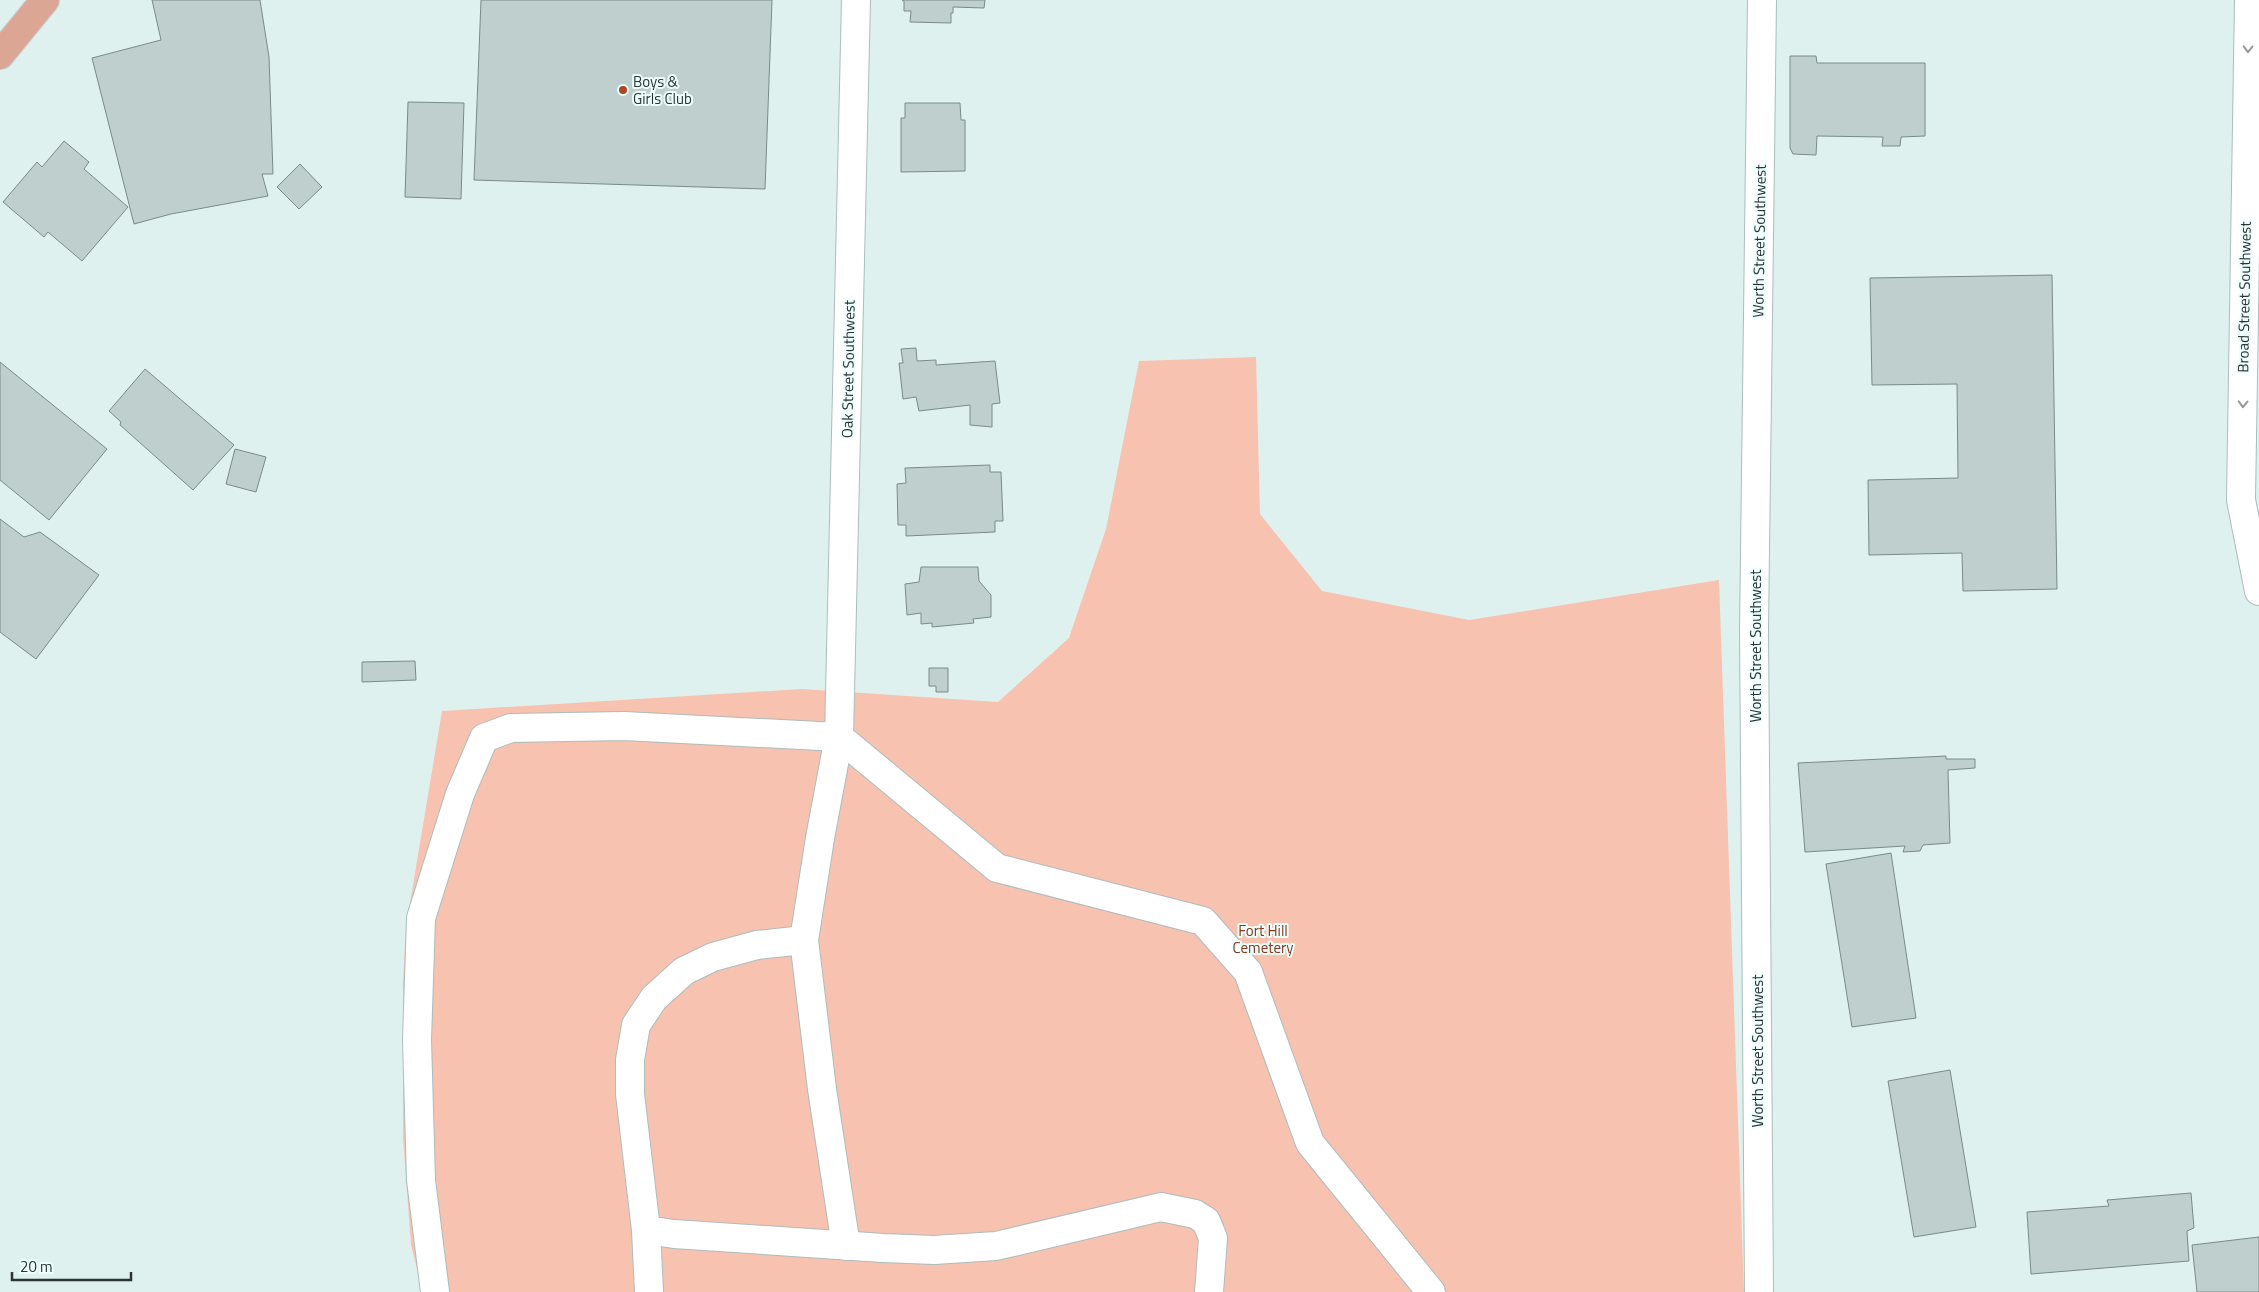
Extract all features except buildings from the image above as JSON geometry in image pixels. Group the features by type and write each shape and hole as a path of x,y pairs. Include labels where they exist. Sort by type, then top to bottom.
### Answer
{"main road":[{"path":"0,55 45,0"}],"street":[{"name":"Oak Street Southwest","path":"846,1246 822,1089 804,940 820,838 839,737 856,0"},
{"name":"Worth Street Southwest","path":"1759,1292 1754,630 1762,0"},
{"name":"Broad Street Southwest","path":"2249,0 2251,355 2241,500 2259,591"},
{"path":"435,1292 421,1180 418,1040 421,918 460,794 484,738 511,728 624,726 839,737 997,868 1203,921 1248,972 1310,1143 1431,1292"},
{"path":"648,1292 646,1230 630,1094 630,1060 636,1025 654,998 684,970 713,957 757,946 804,940"},
{"path":"646,1230 846,1246 934,1250 996,1246 1161,1207 1195,1214 1206,1221 1213,1238 1209,1292"}],"green space":[{"name":"Fort Hill Cemetery","path":"1256,357 1260,514 1322,591 1469,620 1719,580 1744,1292 423,1292 411,1245 403,1137 403,982 406,927 442,711 802,689 998,702 1069,638 1106,529 1139,361"}],"place":[{"name":"Boys & Girls Club","path":"623,90"}]}
